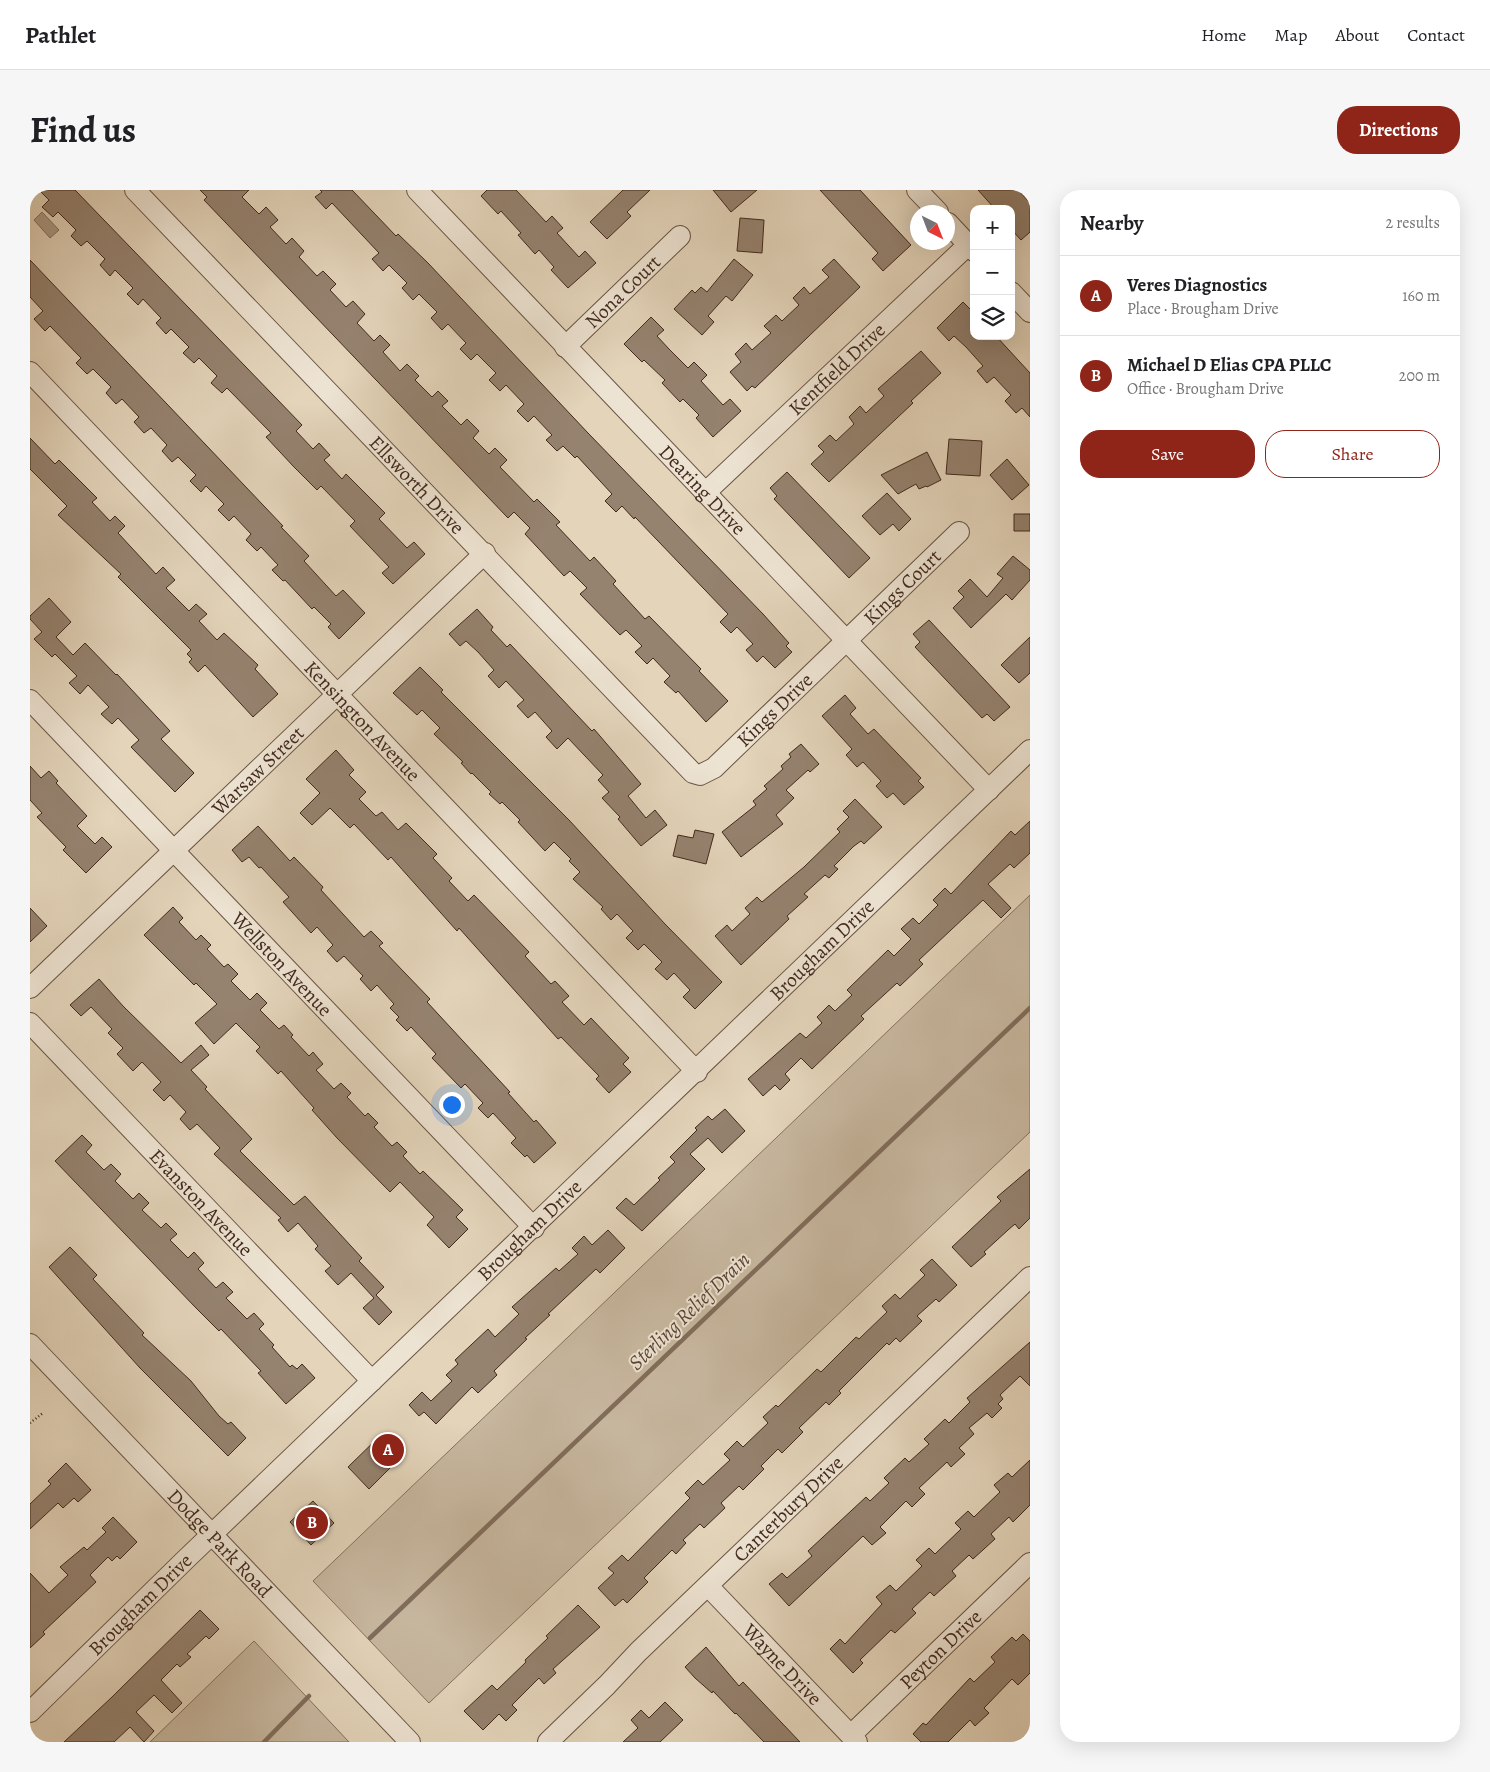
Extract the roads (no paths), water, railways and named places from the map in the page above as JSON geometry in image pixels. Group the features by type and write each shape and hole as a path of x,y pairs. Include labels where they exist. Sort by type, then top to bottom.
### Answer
{"street":[{"name":"Ellsworth Drive","path":"136,190 485,553 687,767 700,775"},
{"path":"918,190 932,205"},
{"name":"Dearing Drive","path":"426,193 565,347 988,790"},
{"path":"955,230 970,247"},
{"name":"Nona Court","path":"565,347 680,236"},
{"name":"Kentfield Drive","path":"705,493 970,249"},
{"path":"1014,295 1030,312"},
{"name":"Kensington Avenue","path":"30,372 696,1072"},
{"name":"Kings Court","path":"845,640 960,532"},
{"name":"Warsaw Street","path":"30,988 485,553"},
{"name":"Kings Drive","path":"700,775 714,768 845,640"},
{"name":"Wellston Avenue","path":"30,700 534,1228"},
{"name":"Brougham Drive","path":"30,1712 212,1534 534,1228 1030,750"},
{"name":"Evanston Avenue","path":"30,1023 372,1381"},
{"name":"Canterbury Drive","path":"548,1742 1030,1277"},
{"name":"Dodge Park Road","path":"30,1344 410,1742"},
{"name":"Peyton Drive","path":"854,1739 1030,1563"},
{"name":"Wayne Drive","path":"708,1586 854,1739"}],"waterway":[{"name":"Sterling Relief Drain","path":"370,1638 1030,1008"},
{"name":"Sterling Relief Drain","path":"264,1742 309,1696"}],"place":[{"name":"Veres Diagnostics","path":"388,1450"},
{"name":"Michael D Elias CPA PLLC","path":"312,1523"}]}
